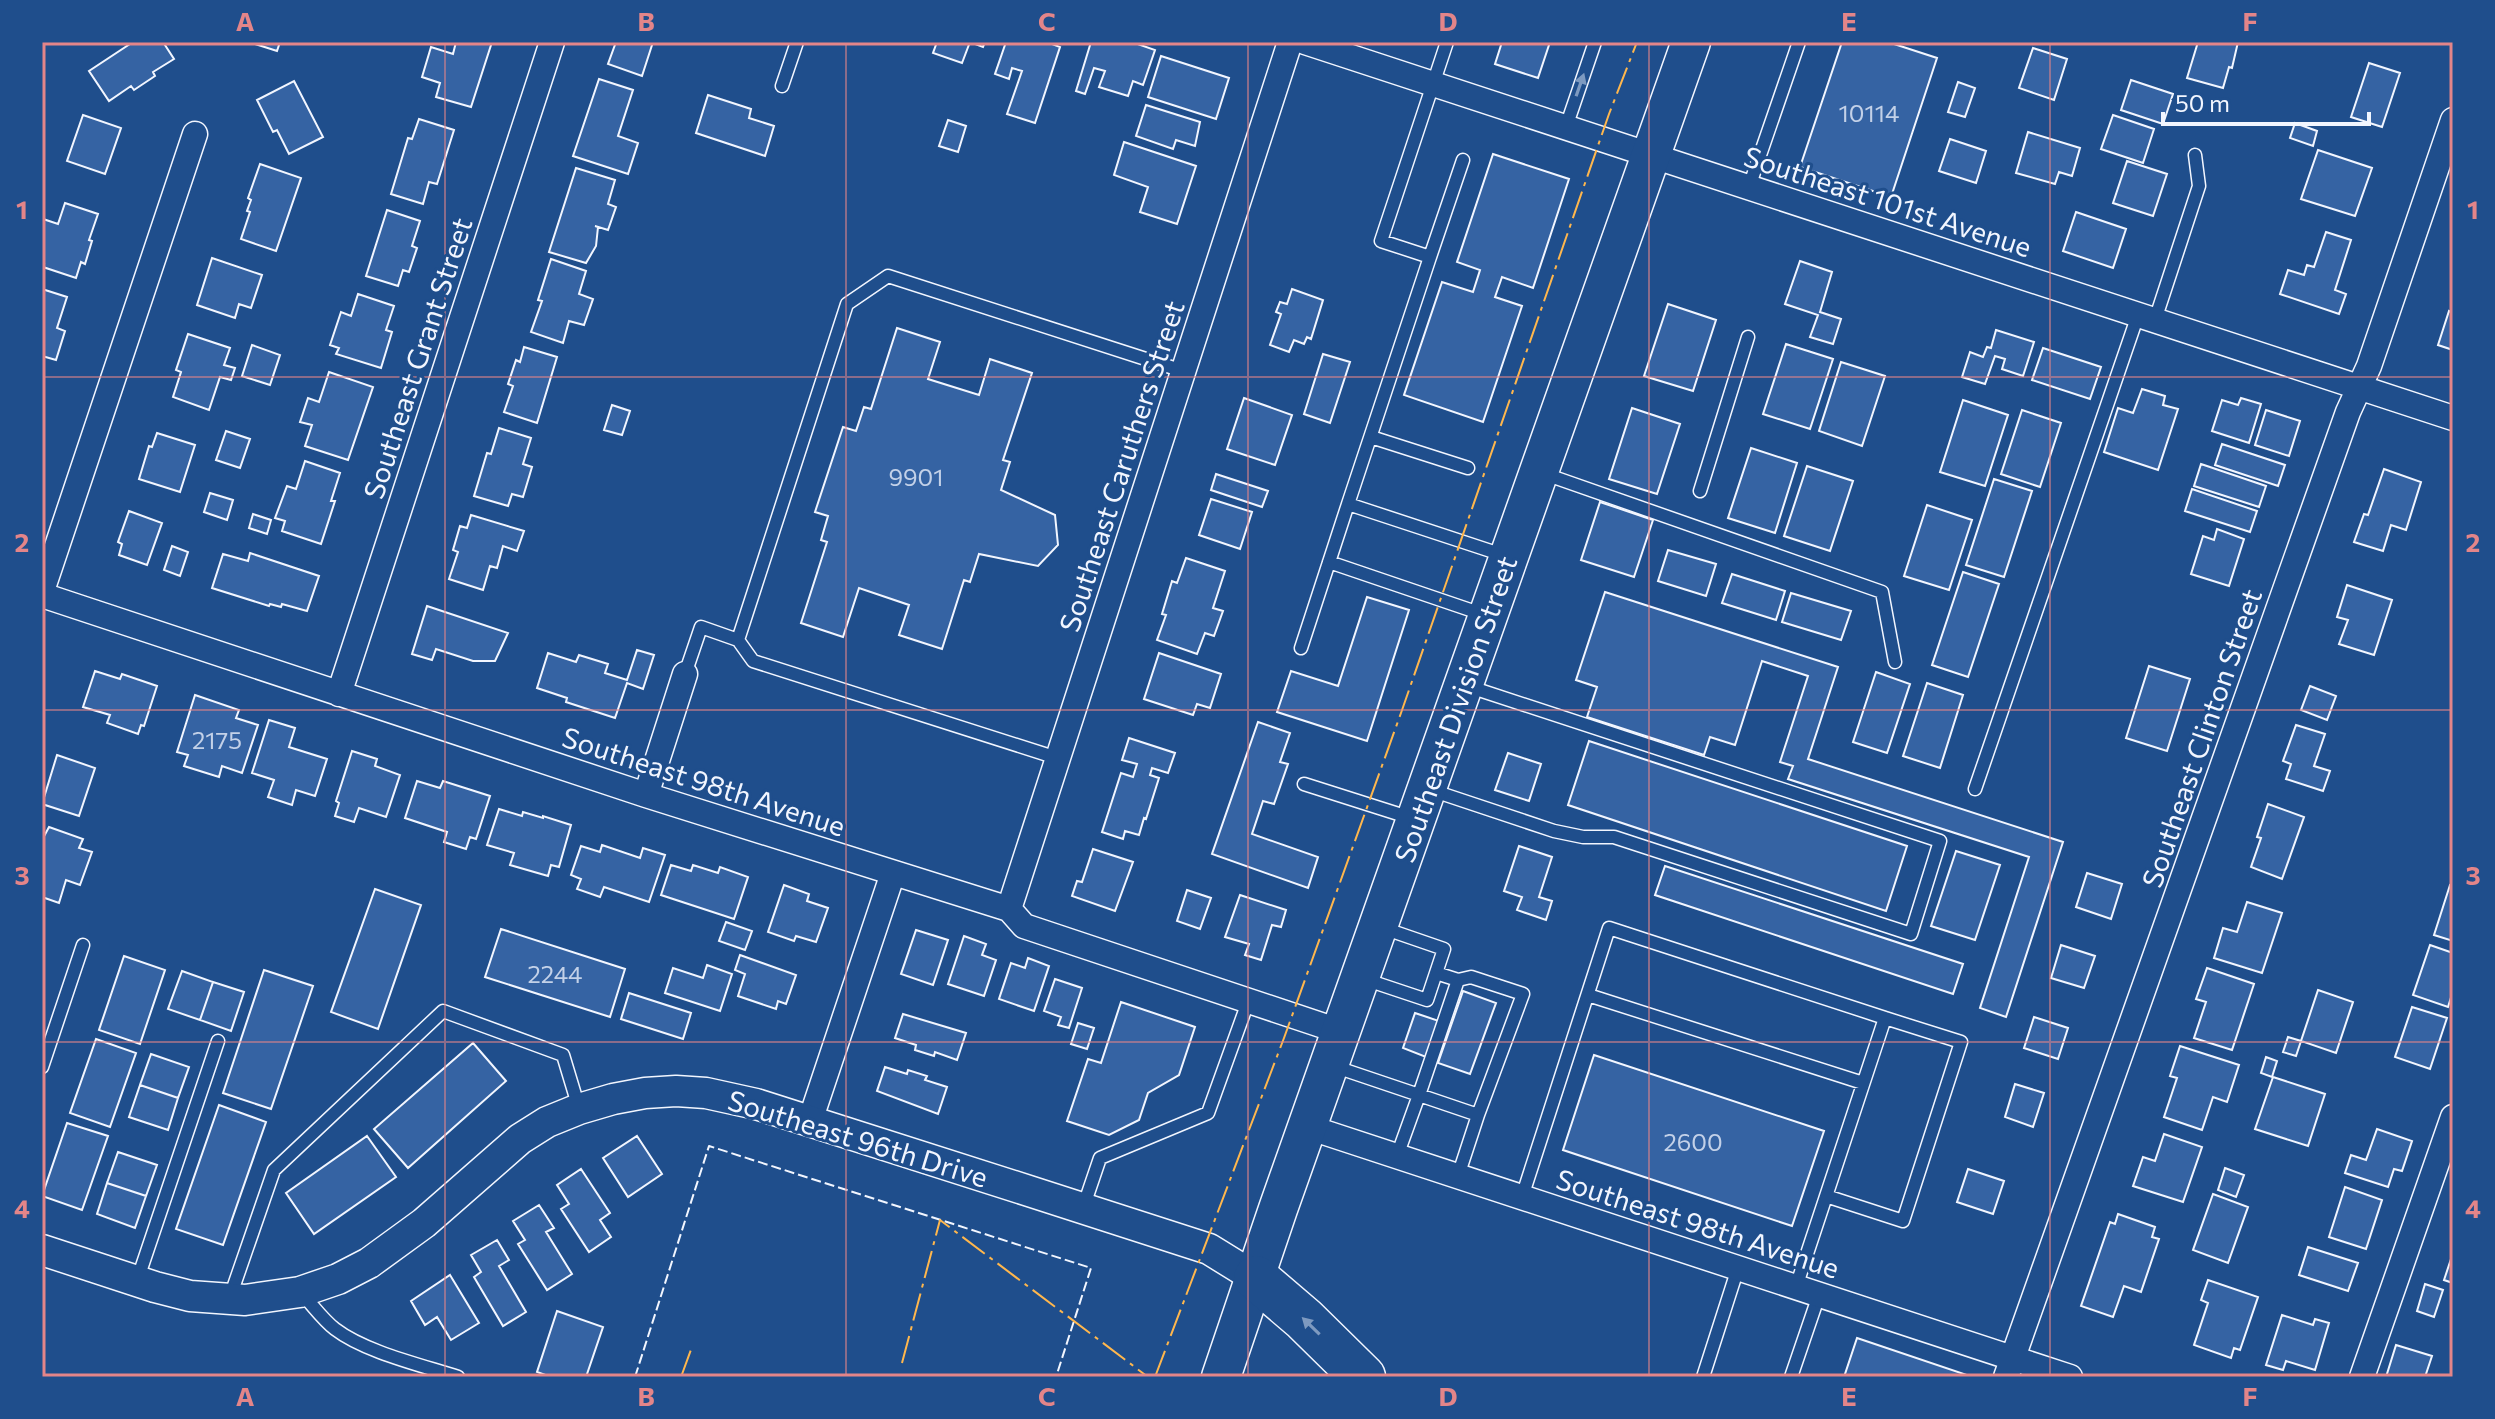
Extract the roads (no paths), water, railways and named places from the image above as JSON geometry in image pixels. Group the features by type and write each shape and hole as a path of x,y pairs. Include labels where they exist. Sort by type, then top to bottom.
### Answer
{"highway":[{"path":"1256,1278 1304,1319 1363,1377"}],"main road":[{"name":"Southeast Division Street","path":"1221,1377 1691,42"}],"street":[{"name":"Southeast Grant Street","path":"339,694 552,42"},
{"name":"Southeast Caruthers Street","path":"1009,909 1290,42"},
{"name":"Southeast 101st Avenue","path":"1305,42 1347,48 1433,84 2453,418"},
{"name":"Southeast Clinton Street","path":"2010,1368 2348,412 2369,366 2453,120"},
{"path":"42,593 195,134"},
{"name":"Southeast 98th Avenue","path":"42,593 646,795 1009,909 1024,926 1248,1002 1336,1048"},
{"path":"646,795 685,674"},
{"path":"810,1121 893,873"},
{"name":"Southeast 96th Drive","path":"42,1250 190,1296 229,1300 269,1298 300,1292 338,1279 369,1263 424,1223 520,1139 547,1122 579,1109 645,1093 706,1093 733,1097 1209,1249 1256,1278"},
{"path":"2362,1377 2453,1117"},
{"name":"Southeast 98th Avenue","path":"1308,1127 1808,1291 2010,1368 2070,1377"}],"lane":[{"path":"782,86 797,42"},
{"path":"1430,257 1381,241 1447,42"},
{"path":"1566,127 1595,42"},
{"path":"1749,187 1799,42"},
{"path":"1975,789 2146,318 2199,186 2195,155"},
{"path":"1301,648 1463,160"},
{"path":"738,640 847,304 888,276 1183,371"},
{"path":"1700,491 1748,337"},
{"path":"1371,437 1468,468"},
{"path":"1539,472 1882,592 1895,662"},
{"path":"1348,504 1509,557"},
{"path":"1329,562 1488,616"},
{"path":"685,674 701,627 738,640 753,661 1057,758"},
{"path":"1304,784 1583,837 1614,837 1911,934 1940,841 1464,685"},
{"path":"1361,978 1427,1000 1444,949 1378,926"},
{"path":"1522,1197 1609,928 1961,1042 1903,1221 1826,1196"},
{"path":"42,1067 83,945"},
{"path":"1436,973 1458,980 1471,977 1523,994 1458,1176"},
{"path":"1397,1156 1458,980"},
{"path":"1588,995 1863,1083"},
{"path":"1083,1208 1100,1158 1208,1113 1248,1002"},
{"path":"229,1300 274,1170 443,1011 563,1055 579,1109"},
{"path":"1791,1377 1826,1196 1885,1018"},
{"path":"137,1281 218,1041"},
{"path":"1336,1048 1419,1095 1478,1115"},
{"path":"1703,1377 1738,1268"},
{"path":"300,1292 333,1328 348,1338 458,1377"}]}
